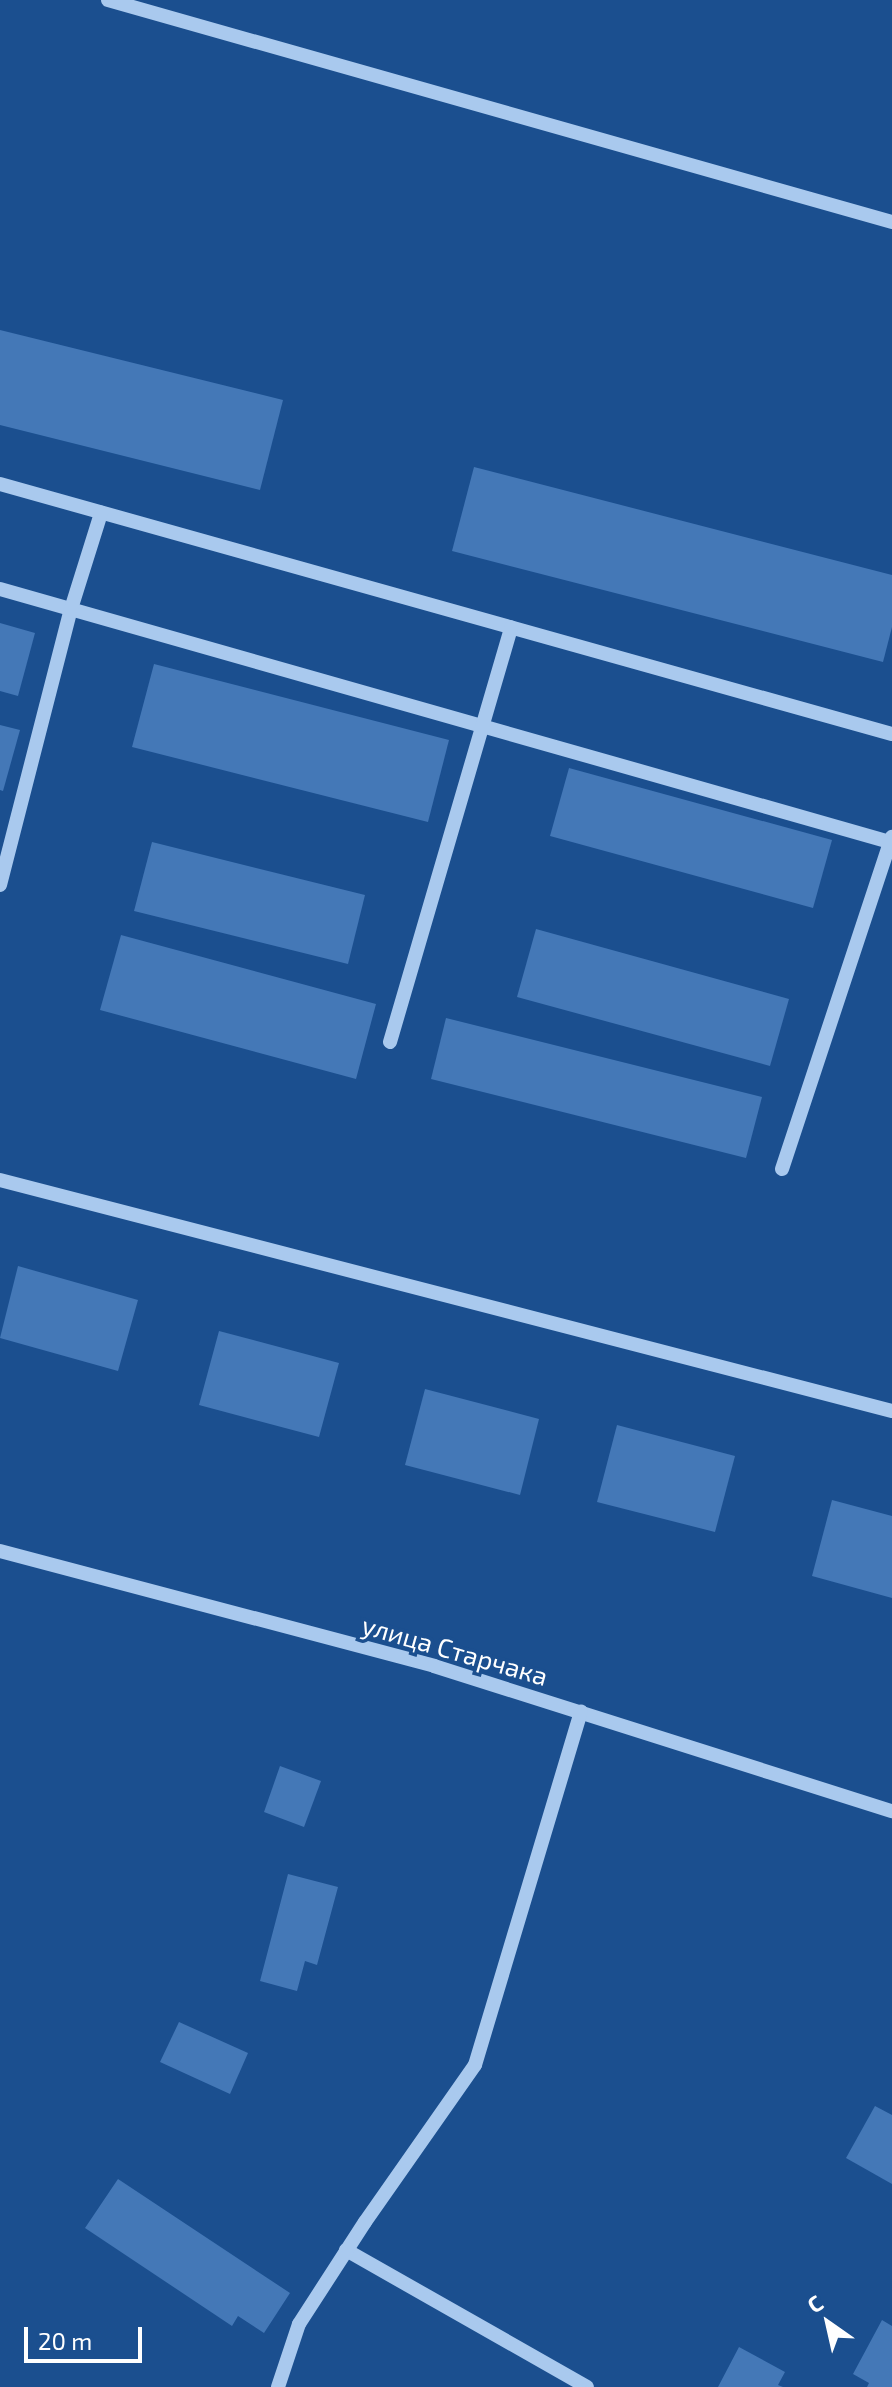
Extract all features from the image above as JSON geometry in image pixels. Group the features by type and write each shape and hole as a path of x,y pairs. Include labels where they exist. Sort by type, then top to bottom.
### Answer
{"street":[{"path":"108,0 892,222"},
{"path":"0,484 892,734"},
{"path":"0,885 71,609 101,513"},
{"path":"0,589 891,839 782,1169"},
{"path":"390,1042 485,727 511,627"},
{"path":"0,1180 892,1411"},
{"name":"улица Старчака","path":"0,1551 434,1666 892,1811"},
{"path":"278,2387 299,2324 346,2250 475,2065 581,1712"},
{"path":"346,2250 587,2387"}],"building":[{"path":"0,330 283,400 260,490 0,425"},
{"path":"474,467 892,575 892,627 883,662 452,551"},
{"path":"0,623 35,633 18,696 0,691"},
{"path":"154,664 449,740 428,822 132,747"},
{"path":"0,725 20,730 3,791 0,790"},
{"path":"569,768 832,840 813,908 550,836"},
{"path":"152,842 365,895 348,964 134,911"},
{"path":"536,929 789,999 770,1066 517,997"},
{"path":"121,935 376,1004 356,1079 100,1010"},
{"path":"446,1018 762,1097 746,1158 431,1079"},
{"path":"18,1266 138,1300 118,1371 0,1338"},
{"path":"219,1331 339,1363 319,1437 199,1405"},
{"path":"425,1389 539,1419 520,1495 405,1465"},
{"path":"617,1425 735,1456 715,1532 597,1502"},
{"path":"832,1500 892,1516 892,1598 812,1576"},
{"path":"280,1766 321,1781 304,1827 264,1812"},
{"path":"288,1874 338,1887 317,1965 305,1961 297,1991 260,1981"},
{"path":"179,2022 248,2053 230,2094 160,2062"},
{"path":"875,2106 892,2115 892,2184 846,2158"},
{"path":"118,2179 290,2293 264,2333 238,2316 232,2326 85,2228"},
{"path":"882,2320 892,2326 892,2387 867,2387 869,2383 853,2374"},
{"path":"739,2347 785,2372 778,2385 783,2387 718,2387"}]}
